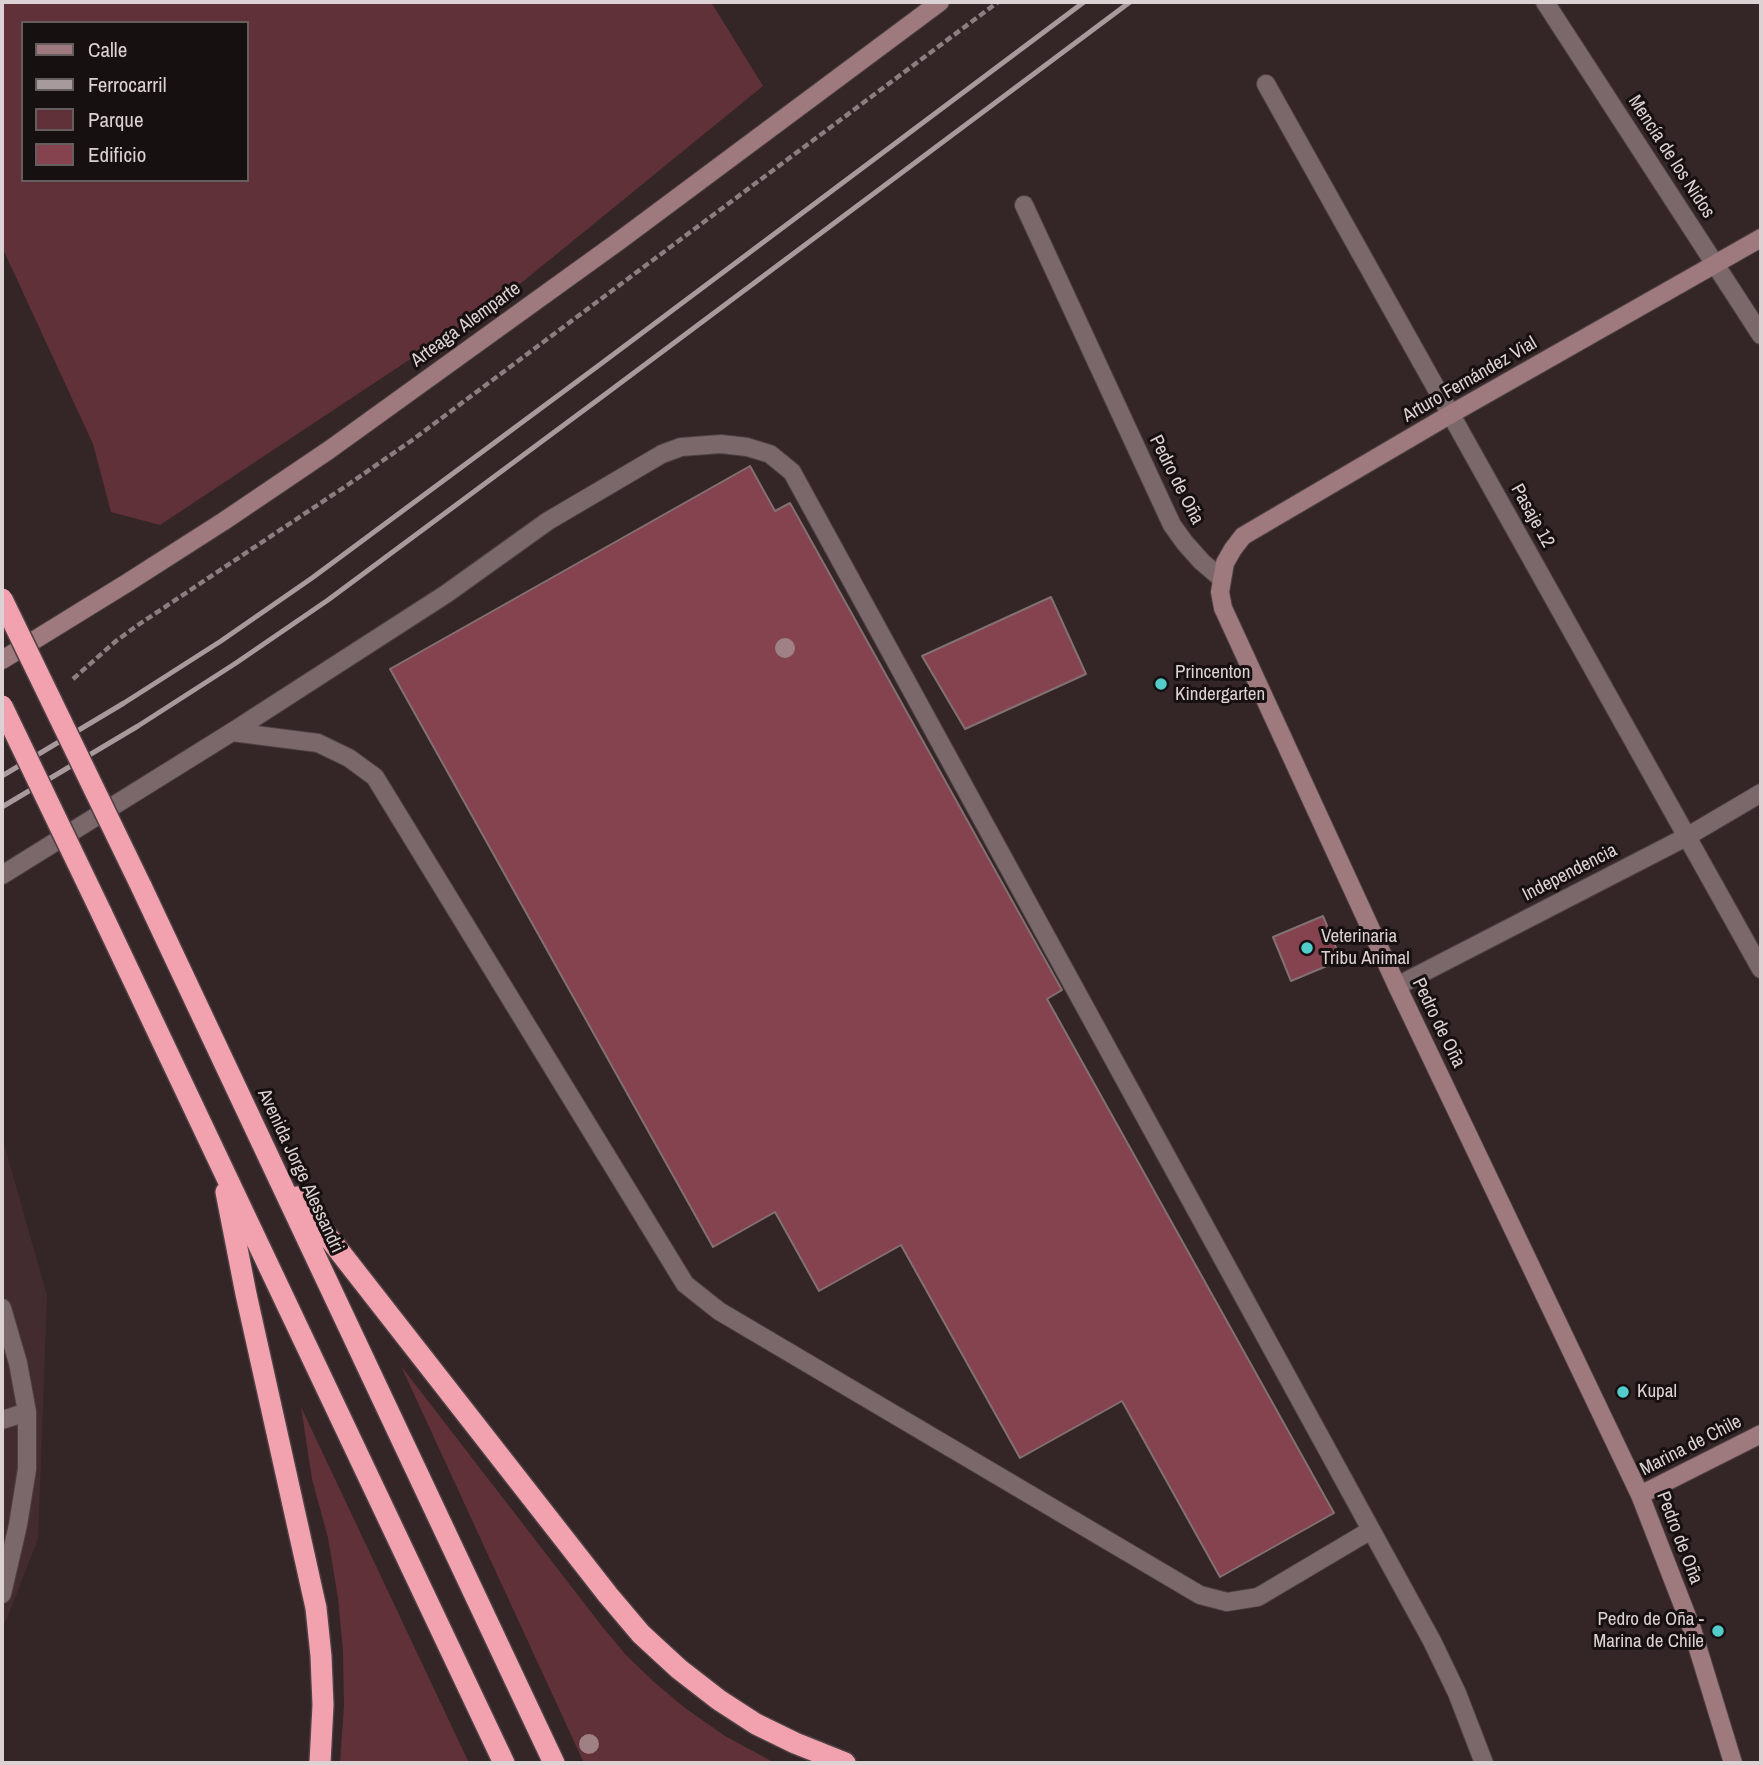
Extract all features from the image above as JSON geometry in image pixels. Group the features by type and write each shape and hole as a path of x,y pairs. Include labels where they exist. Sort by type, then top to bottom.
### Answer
{"highway":[{"name":"Avenida Jorge Alessandri","path":"2,598 555,1763"},
{"path":"2,706 504,1763"},
{"path":"219,1159 246,1294 316,1608 323,1705 320,1763"},
{"path":"272,1165 607,1595 641,1634 679,1669 747,1718 795,1743 845,1763"}],"street":[{"name":"Arteaga Alemparte","path":"2,660 224,522 329,450 608,249 940,2"},
{"name":"Mencía de los Nidos","path":"1545,2 1761,335"},
{"name":"Pasaje 12","path":"1266,84 1761,969"},
{"name":"Pedro de Oña","path":"1024,205 1172,525 1202,562 1222,579 1220,592 1228,621 1396,986 1640,1495 1692,1629 1733,1763"},
{"name":"Arturo Fernández Vial","path":"1222,579 1225,563 1243,536 1761,238"},
{"path":"2,875 232,732 446,594 548,521 662,454 681,447 721,444 747,447 770,454 792,472 1432,1641 1457,1693 1484,1763"},
{"path":"232,732 318,743 349,758 374,777 685,1284 719,1311 1200,1595 1227,1602 1258,1597 1371,1530"},
{"name":"Independencia","path":"1396,986 1688,836 1761,793"},
{"path":"2,1307 18,1363 27,1412 27,1469 18,1525 2,1594"},
{"path":"2,1420 27,1412"},
{"name":"Marina de Chile","path":"1640,1495 1761,1434"}],"path":[{"path":"72,680 138,625 411,441 998,2"}],"shaded area":[{"path":"2,1137 47,1296 38,1539 2,1631"}],"green space":[{"path":"2,2 711,2 763,86 504,297 160,525 111,512 93,444 2,247"},
{"path":"401,1366 626,1655 685,1708 725,1736 775,1763 584,1763"},
{"path":"301,1407 469,1763 340,1763 344,1705 338,1598 328,1538 312,1479"}],"building":[{"path":"750,466 775,511 790,503 1062,990 1047,999 1334,1513 1220,1577 1122,1401 1020,1458 901,1245 819,1291 775,1212 713,1247 390,669"},
{"path":"1051,597 1086,674 965,729 922,656"},
{"name":"Veterinaria Tribu Animal","path":"1323,916 1341,960 1291,981 1273,937"}],"railway":[{"path":"2,776 124,703 312,578 1084,2"},
{"path":"2,807 138,726 328,600 1130,2"}],"place":[{"name":"Princenton Kindergarten","path":"1161,684"},
{"name":"Veterinaria Tribu Animal","path":"1307,948"},
{"name":"Kupal","path":"1623,1392"},
{"name":"Pedro de Oña - Marina de Chile","path":"1718,1631"}]}
